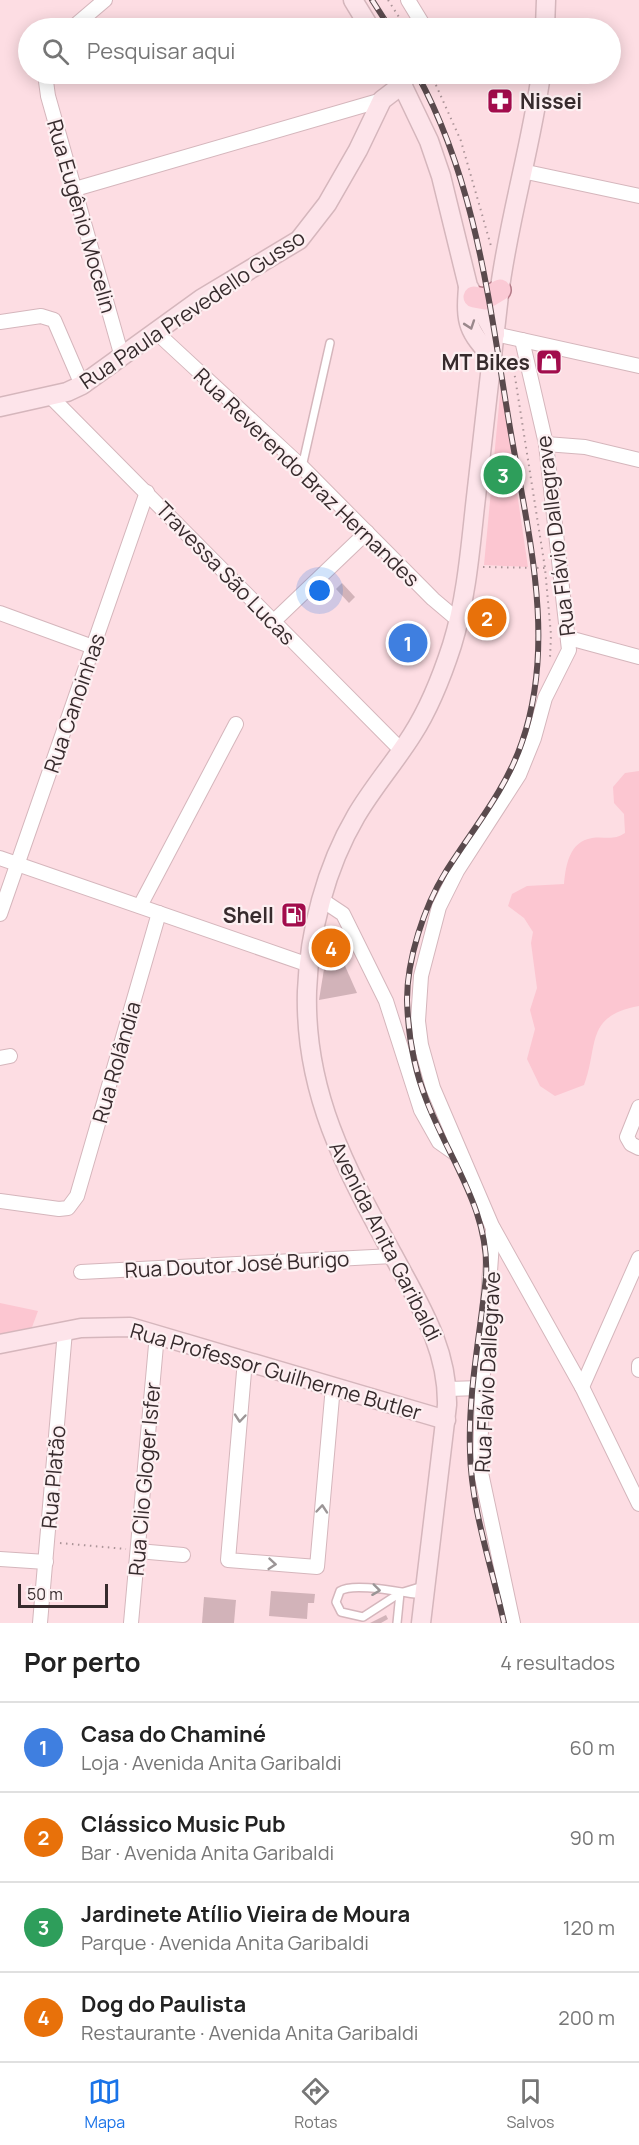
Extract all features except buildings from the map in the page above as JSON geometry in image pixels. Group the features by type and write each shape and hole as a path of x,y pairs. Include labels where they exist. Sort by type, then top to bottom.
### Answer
{"main road":[{"path":"353,0 364,18"},
{"path":"545,18 546,0"},
{"path":"382,100 396,84"},
{"path":"402,84 441,176 471,291 495,334"},
{"name":"Avenida Anita Garibaldi","path":"421,1623 446,1420 447,1389 442,1356 436,1336 346,1168 322,1107 309,1036 309,965 322,900 336,857 353,820 402,751 436,690 459,621 468,565 500,290 539,84"},
{"name":"Rua Paula Prevedello Gusso","path":"0,407 50,396 82,385 224,284 298,240 327,204 358,150 382,100"},
{"path":"471,291 485,299 500,290"},
{"path":"471,291 466,311 470,331 493,357"},
{"name":"Rua Professor Guilherme Butler","path":"0,1344 65,1331 118,1326 157,1334 446,1420"}],"street":[{"path":"84,18 105,0"},
{"path":"408,0 419,18"},
{"name":"Rua Eugênio Mocelin","path":"46,84 122,357"},
{"path":"75,189 382,100"},
{"path":"522,171 639,196"},
{"path":"0,322 41,316 54,320 82,385"},
{"name":"Rua Reverendo Braz Hernandes","path":"156,332 302,467 433,599 459,621"},
{"path":"495,334 639,366"},
{"name":"Rua Flávio Dallegrave","path":"522,340 546,444 565,631 569,638 567,655 549,687 534,738 519,775 448,887 424,957 418,1000 421,1045 433,1088 492,1226 582,1387 639,1504"},
{"name":"Travessa São Lucas","path":"50,396 402,751"},
{"path":"546,444 585,447 639,460"},
{"name":"Rua Canoinhas","path":"0,914 147,492"},
{"path":"274,621 367,532"},
{"path":"0,613 93,647"},
{"path":"569,638 639,657"},
{"path":"140,906 236,724"},
{"path":"0,858 309,965"},
{"path":"322,900 343,914 386,1001 421,1110 439,1142 463,1159"},
{"name":"Rua Rolândia","path":"0,1201 47,1209 68,1208 78,1196 159,913"},
{"path":"639,1107 627,1137 631,1144 639,1148"},
{"name":"Rua Flávio Dallegrave","path":"492,1226 480,1451 482,1484 513,1623"},
{"name":"Rua Doutor José Burigo","path":"81,1272 393,1256"},
{"path":"582,1387 639,1258"},
{"name":"Rua Platão","path":"40,1623 65,1331"},
{"name":"Rua Clio Gloger Isfer","path":"131,1623 157,1334"},
{"path":"245,1360 228,1560 317,1567 333,1386"},
{"path":"447,1389 482,1388"},
{"path":"138,1551 183,1555"},
{"path":"0,1559 46,1562"}],"lane":[{"path":"302,467 330,343"},
{"path":"400,1593 362,1620 352,1619 341,1612 336,1602 337,1596 345,1588 400,1593 425,1590"},
{"path":"397,1623 400,1593"}],"path":[{"path":"388,0 400,18"},
{"path":"435,84 461,141 492,251"},
{"path":"512,355 513,376 545,568 551,645"},
{"path":"468,565 545,568"},
{"path":"47,1542 138,1551"}],"shaded area":[{"path":"501,384 528,567 484,565"},
{"path":"639,771 639,1006 609,1017 601,1025 596,1035 584,1085 555,1096 540,1086 527,1059 535,1029 530,1010 537,988 531,943 533,932 524,918 508,906 512,894 527,886 564,884 570,855 584,840 617,837 625,833 624,814 614,803 613,787 625,773"},
{"path":"0,1303 38,1311 31,1330 0,1336"}],"railway":[{"path":"372,0 384,18"},
{"path":"422,84 453,157 478,243 530,542 538,622 538,663 532,703 522,742 498,793 445,873 430,901 413,951 407,1000 412,1050 418,1075 435,1121 475,1207 486,1253 486,1277 471,1408 471,1473 478,1516 504,1623"}],"place":[{"name":"Nissei","path":"500,101"},
{"name":"MT Bikes","path":"549,362"},
{"name":"Jardinete Atílio Vieira de Moura","path":"503,475"},
{"name":"Clássico Music Pub","path":"487,618"},
{"name":"Casa do Chaminé","path":"408,643"},
{"name":"Shell","path":"294,915"},
{"name":"Dog do Paulista","path":"331,948"}]}
